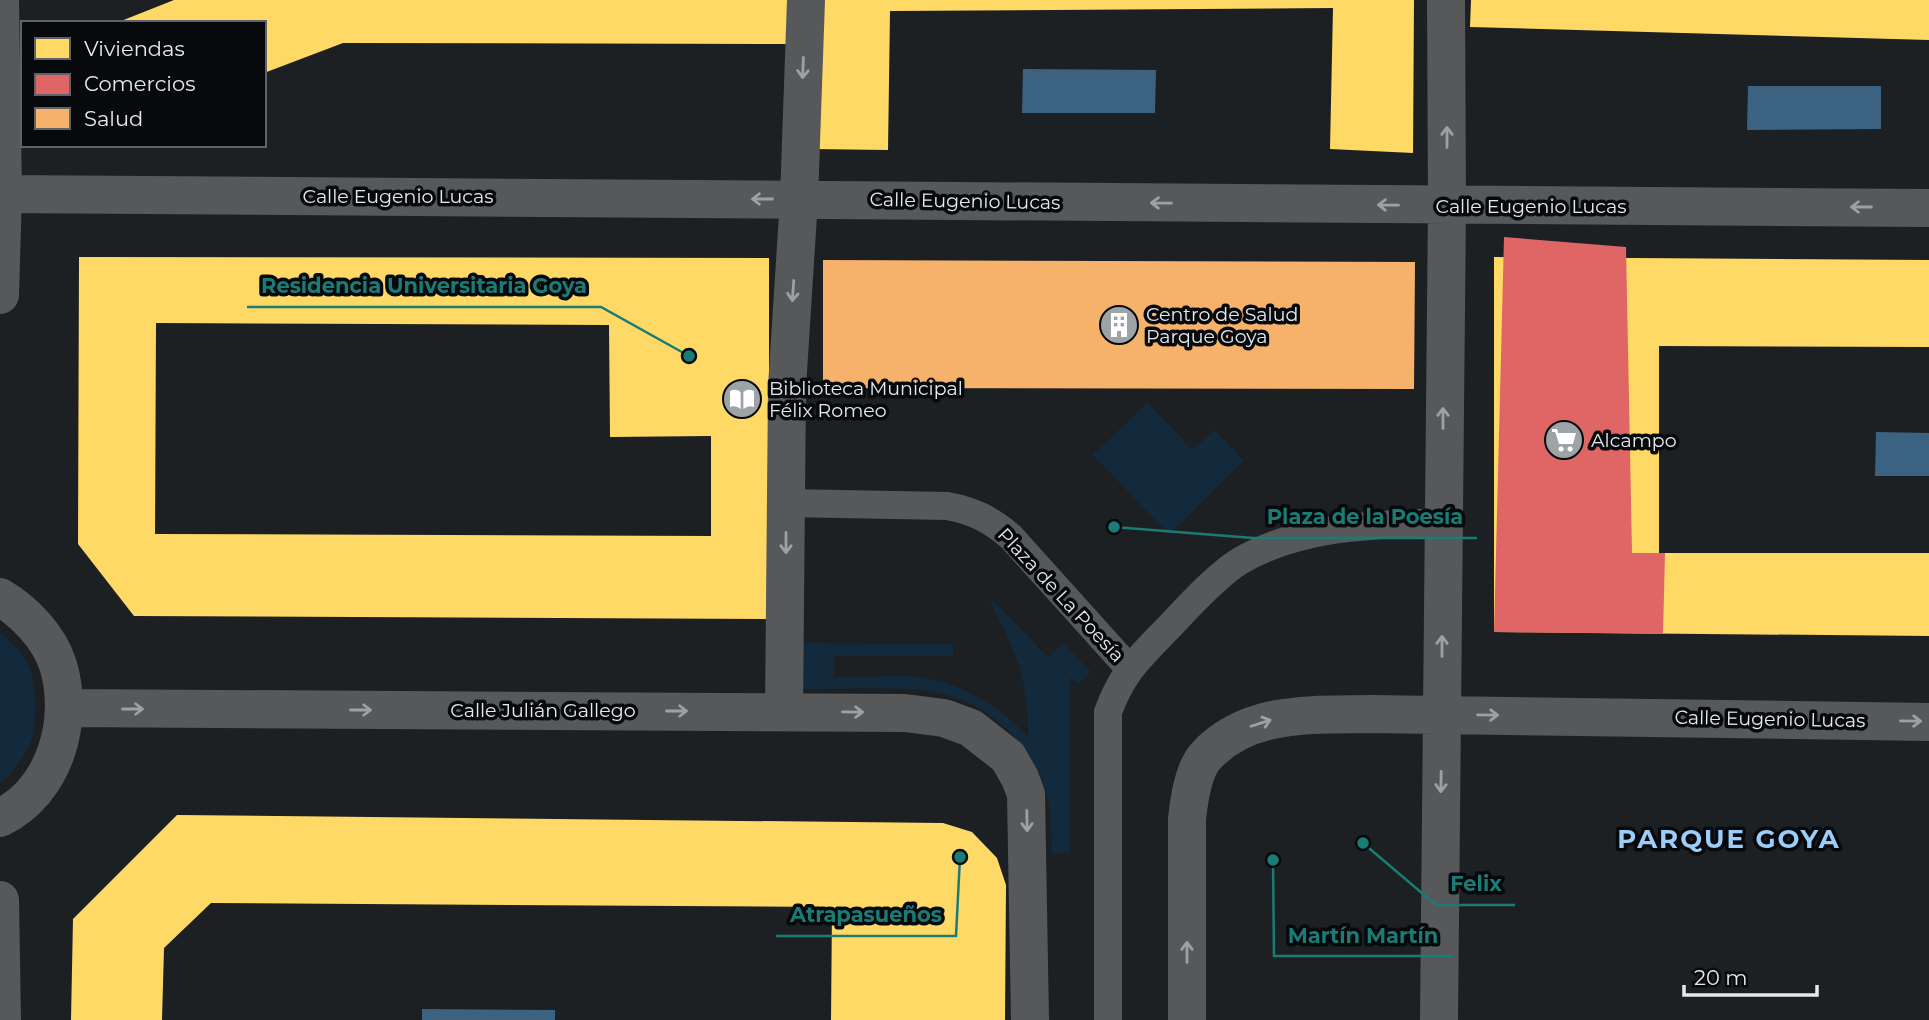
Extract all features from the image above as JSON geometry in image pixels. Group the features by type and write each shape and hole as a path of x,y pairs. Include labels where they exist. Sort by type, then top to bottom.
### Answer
{"street":[{"path":"0,0 0,295"},
{"path":"785,711 787,387 799,199 806,0"},
{"path":"1439,1020 1447,205 1446,0"},
{"name":"Calle Eugenio Lucas","path":"1,193 1929,208"},
{"name":"Plaza de La Poesía","path":"786,503 947,506 970,510 991,520 1011,537 1129,668"},
{"name":"Plaza de La Poesía","path":"1108,1020 1108,712 1115,692 1129,668 1195,600 1239,562 1286,541 1353,526 1442,522"},
{"path":"1,593 44,638 58,664 65,708 59,746 46,774 1,827"},
{"name":"Calle Julián Gallego","path":"65,708 785,711 905,713 944,718 971,728 1008,757 1026,794 1030,1020"},
{"name":"Calle Eugenio Lucas","path":"1187,1020 1187,819 1190,792 1204,758 1228,738 1255,724 1289,715 1442,714 1929,722"},
{"path":"0,900 2,1020"}],"shaded area":[{"path":"1023,69 1156,70 1155,113 1022,113"},
{"path":"1748,86 1881,86 1881,129 1747,130"},
{"path":"1147,403 1193,450 1214,430 1244,461 1169,534 1093,455"},
{"path":"1876,432 1929,433 1929,476 1875,476"},
{"path":"993,601 1048,657 1063,643 1091,672 1078,684 1070,677 1069,853 1052,854 1049,802 1040,777 1020,744 992,717 958,698 939,693 889,688 800,689 801,643 953,644 953,656 834,656 834,677 918,677 953,685 1000,711 1028,736 1026,701 1019,667 1007,634 990,604"},
{"path":"0,633 27,662 32,675 35,702 30,744 19,763 0,783"},
{"path":"422,1009 555,1010 555,1020 422,1020"}],"building: Viviendas":[{"path":"174,0 800,0 800,44 343,43 266,72 266,21 121,21"},
{"path":"816,0 1414,0 1413,153 1330,149 1333,8 890,11 888,150 811,149"},
{"path":"1471,0 1929,0 1929,40 1470,27"},
{"path":"79,257 769,258 769,619 134,616 78,544","holes":["156,323 609,325 610,437 711,436 711,536 155,534"]},
{"path":"1494,257 1929,260 1929,347 1659,346 1659,553 1929,553 1929,636 1494,632"},
{"path":"177,815 943,823 972,832 997,858 1006,885 1005,1020 831,1020 832,907 211,903 164,948 162,1020 71,1020 73,919"}],"building: Comercios":[{"name":"Alcampo","path":"1504,237 1626,247 1632,553 1665,553 1663,634 1494,632"}],"building: Salud":[{"name":"Centro de Salud Parque Goya","path":"823,260 1415,262 1414,389 823,388"}],"place":[{"name":"Centro de Salud Parque Goya","path":"1119,325"},
{"name":"Residencia Universitaria Goya","path":"689,356"},
{"name":"Biblioteca Municipal Félix Romeo","path":"742,399"},
{"name":"Alcampo","path":"1564,440"},
{"name":"Plaza de la Poesía","path":"1114,527"},
{"name":"Felix","path":"1363,843"},
{"name":"Atrapasueños","path":"960,857"},
{"name":"Martín Martín","path":"1273,860"}],"district":[{"name":"PARQUE GOYA","path":"1729,839"}]}
